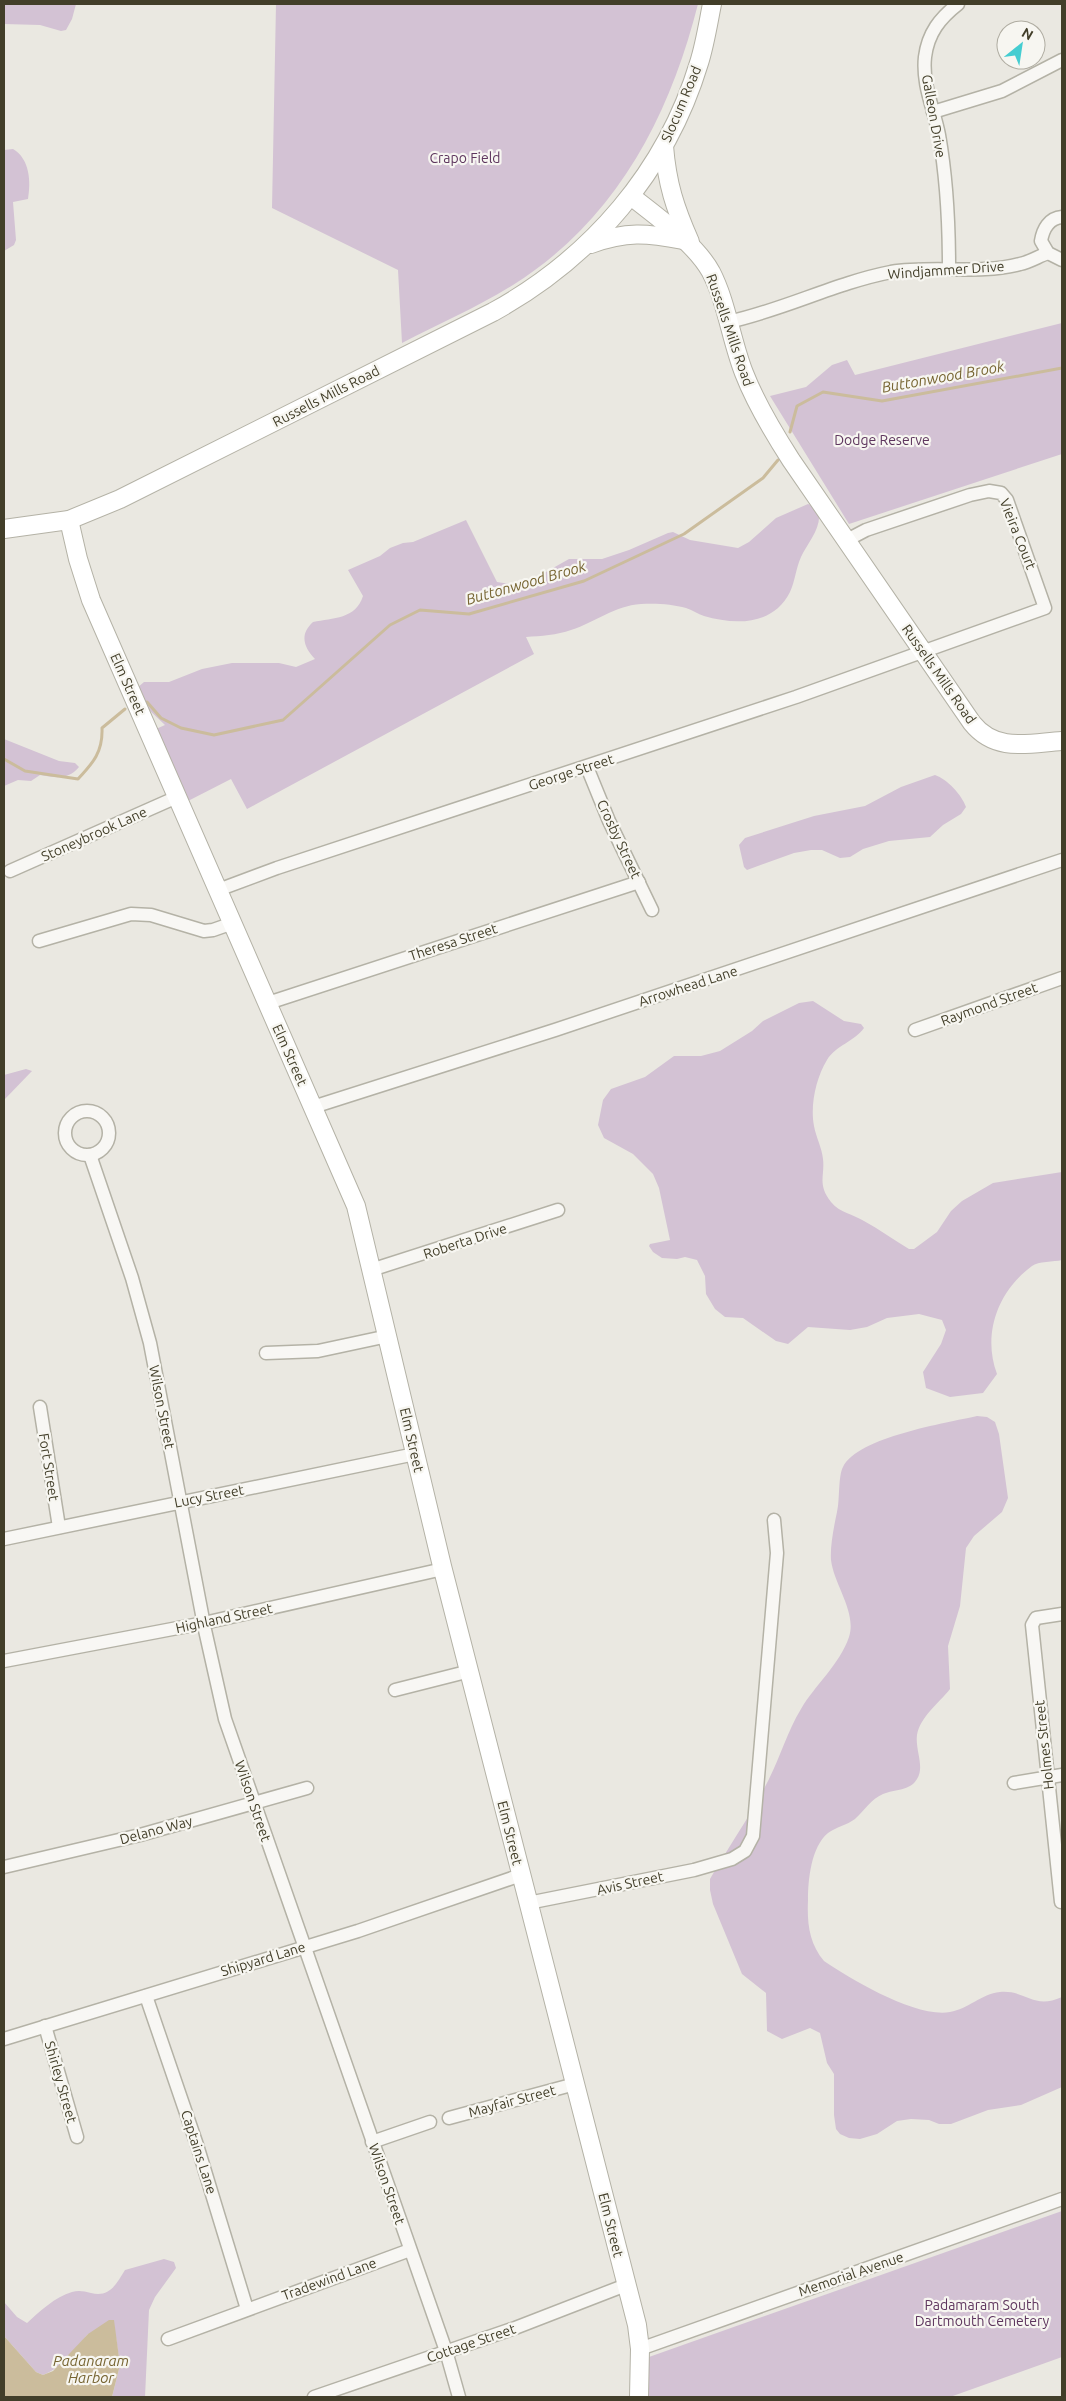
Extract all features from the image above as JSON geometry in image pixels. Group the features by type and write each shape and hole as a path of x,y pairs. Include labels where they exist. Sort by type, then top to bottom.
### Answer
{"street":[{"name":"Slocum Road","path":"631,196 664,146 693,82 712,4"},
{"name":"Galleon Drive","path":"949,268 949,212 939,135 925,83 930,34 942,16 958,4"},
{"path":"932,112 1002,91 1062,60"},
{"path":"664,146 667,178 672,199 688,245"},
{"name":"Russells Mills Road","path":"4,529 69,520 120,499 493,312 544,281 588,245 631,196 688,245 710,272 743,372 759,408 785,450 972,723 987,738 1008,744 1062,741"},
{"path":"1062,217 1056,218 1044,229 1041,241 1048,253 1062,260"},
{"path":"588,245 611,237 633,233 688,245"},
{"name":"Windjammer Drive","path":"728,322 762,315 843,285 893,272 949,268 997,268 1020,264 1048,253"},
{"name":"Vieira Court","path":"847,540 866,530 970,495 989,491 1001,492 1007,500 1045,608 924,652"},
{"name":"Elm Street","path":"69,520 78,559 91,600 356,1206 443,1569 626,2285 640,2349 639,2397"},
{"name":"George Street","path":"218,890 277,868 587,767 924,652"},
{"name":"Crosby Street","path":"587,767 652,910"},
{"name":"Stoneybrook Lane","path":"10,871 177,797"},
{"name":"Arrowhead Lane","path":"313,1107 555,1030 1062,860"},
{"name":"Theresa Street","path":"268,1003 638,882"},
{"path":"39,941 130,914 151,915 204,931 214,930 233,923"},
{"name":"Raymond Street","path":"915,1030 1062,978"},
{"name":"Wilson Street","path":"90,1155 132,1278 150,1343 204,1623 225,1719 446,2351 459,2397"},
{"name":"Roberta Drive","path":"371,1270 558,1210"},
{"path":"266,1353 318,1351 388,1336"},
{"name":"Fort Street","path":"40,1406 59,1527"},
{"name":"Lucy Street","path":"4,1539 415,1454"},
{"name":"Avis Street","path":"528,1903 694,1870 732,1859 745,1851 753,1836 777,1553 774,1520"},
{"name":"Highland Street","path":"4,1661 204,1623 443,1569"},
{"name":"Holmes Street","path":"1061,1902 1032,1625 1036,1618 1062,1614"},
{"path":"395,1690 470,1672"},
{"path":"1014,1783 1062,1775"},
{"name":"Delano Way","path":"4,1867 140,1835 307,1788"},
{"name":"Shipyard Lane","path":"4,2039 403,1917 520,1875"},
{"name":"Captains Lane","path":"146,1996 194,2136 247,2309"},
{"name":"Shirley Street","path":"45,2026 77,2137"},
{"name":"Mayfair Street","path":"449,2118 575,2084"},
{"path":"372,2142 430,2122"},
{"name":"Memorial Avenue","path":"640,2349 1062,2199"},
{"name":"Tradewind Lane","path":"168,2339 410,2250"},
{"name":"Cottage Street","path":"314,2397 515,2328 626,2285"}],"green space":[{"path":"4,4 76,4 72,19 66,30 61,31 40,25 4,24"},
{"name":"Crapo Field","path":"276,4 698,4 686,46 654,126 633,163 609,198 581,230 549,259 513,285 402,343 398,270 272,208"},
{"path":"13,149 19,153 26,165 29,178 29,192 28,199 13,202 16,240 14,245 4,251 4,150"},
{"name":"Dodge Reserve","path":"1062,323 1062,454 849,524 770,396 806,387 832,365 847,360 855,375"},
{"path":"808,504 817,508 819,514 815,533 801,557 790,592 783,603 763,617 752,620 728,621 704,616 686,608 658,604 641,604 622,608 566,632 526,637 534,654 247,809 231,779 188,801 156,729 165,725 146,707 137,688 144,682 169,682 202,669 232,663 279,663 296,667 315,659 308,650 305,641 306,632 309,627 313,622 336,618 349,613 360,604 363,596 348,570 380,556 390,548 403,543 413,542 466,520 497,582 516,585 537,577 569,559 602,559 673,532 690,540 738,548 749,542 776,518"},
{"path":"4,739 59,761 75,763 79,767 66,776 40,775 31,781 18,780 4,786"},
{"path":"935,775 954,788 966,807 961,814 943,825 930,837 889,841 863,849 850,857 840,858 822,850 811,850 794,853 747,870 744,867 739,845 745,838 814,816 865,806 901,787"},
{"path":"813,1001 844,1021 861,1024 864,1028 835,1051 827,1060 817,1083 813,1101 814,1126 823,1159 824,1190 838,1209 870,1224 909,1249 914,1249 937,1232 951,1211 962,1201 993,1183 1062,1172 1062,1260 1042,1262 1032,1266 1020,1276 1002,1301 996,1314 991,1344 997,1374 983,1393 950,1397 926,1388 923,1372 941,1344 946,1330 942,1320 919,1314 887,1318 867,1327 850,1330 808,1327 788,1344 776,1341 743,1318 725,1317 715,1309 706,1294 705,1276 697,1260 685,1257 677,1259 662,1258 653,1252 649,1246 650,1244 670,1240 659,1188 653,1174 633,1154 604,1138 598,1125 603,1100 611,1089 645,1077 674,1056 701,1056 720,1051 752,1031 763,1021 799,1003"},
{"path":"26,1069 32,1071 4,1100 4,1075"},
{"path":"977,1416 987,1417 995,1422 999,1434 1008,1498 1002,1512 974,1536 966,1548 960,1606 948,1646 950,1689 926,1716 919,1728 917,1741 920,1769 914,1783 906,1788 879,1796 855,1819 834,1829 822,1839 814,1855 809,1883 809,1925 812,1940 824,1961 885,1996 920,2009 950,2012 963,2008 993,1993 1000,1992 1009,1992 1037,2001 1062,1997 1062,2087 1021,2105 988,2110 951,2124 911,2119 897,2121 877,2134 860,2139 849,2138 840,2134 836,2129 834,2074 827,2063 820,2033 810,2028 782,2039 767,2031 766,1993 742,1974 713,1904 710,1879 761,1794 801,1709 840,1656 849,1637 851,1628 848,1608 831,1560 840,1476 843,1467 852,1456 866,1447 884,1440 925,1427"},
{"name":"Padamaram South Dartmouth Cemetery","path":"1062,2211 1062,2357 950,2397 647,2397 649,2357"},
{"path":"164,2259 174,2262 176,2268 155,2297 149,2310 145,2397 112,2397 120,2365 116,2338 88,2334 62,2363 43,2375 36,2372 4,2336 4,2302 17,2317 27,2323 48,2305 66,2294 74,2291 103,2293 112,2288 125,2270"}],"water":[{"name":"Padanaram Harbor","path":"109,2320 114,2320 120,2365 112,2397 4,2397 4,2336 36,2372 43,2375 53,2371 88,2334"}],"waterway":[{"name":"Buttonwood Brook","path":"790,432 797,406 823,392 882,401 1062,368"},
{"name":"Buttonwood Brook","path":"147,702 161,718 181,728 214,735 283,720 390,625 420,610 469,614 584,581 684,534 763,478 778,460"},
{"name":"Buttonwood Brook","path":"4,759 25,771 78,779 88,768 99,750 102,728 125,709"}]}
